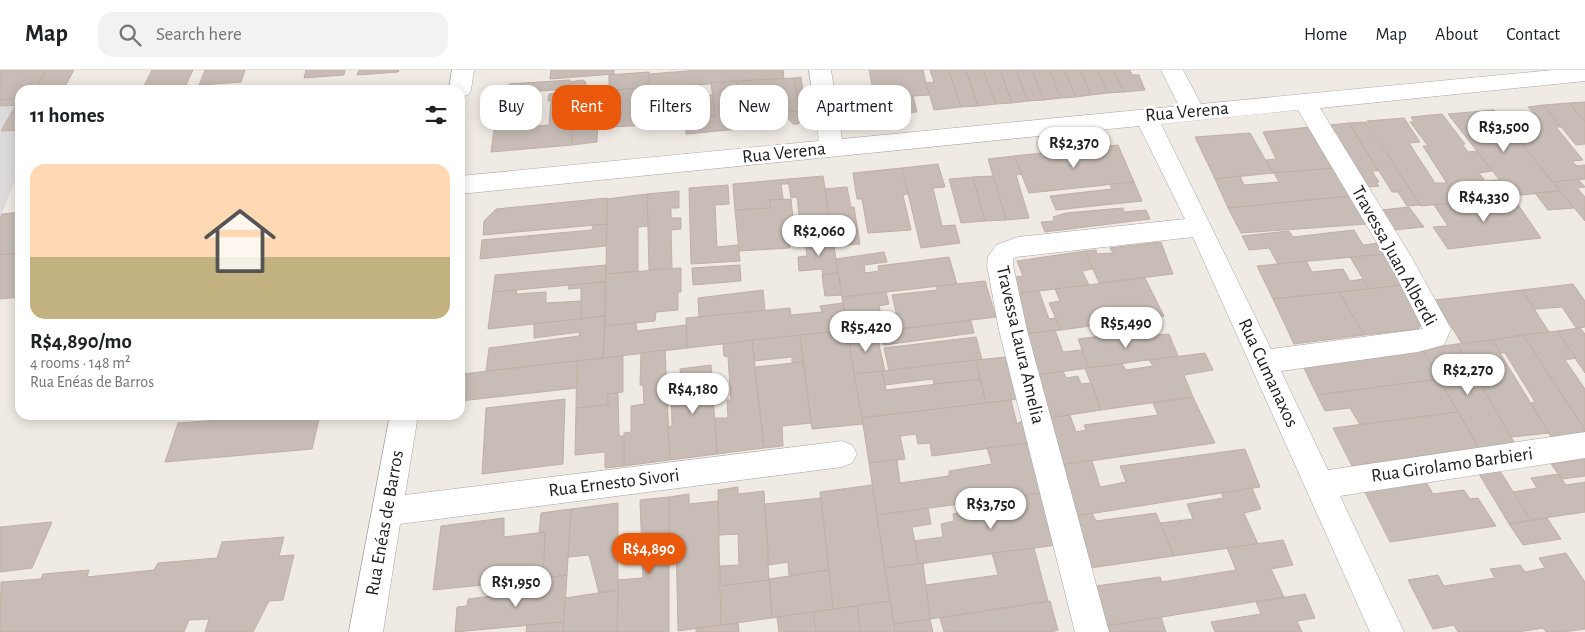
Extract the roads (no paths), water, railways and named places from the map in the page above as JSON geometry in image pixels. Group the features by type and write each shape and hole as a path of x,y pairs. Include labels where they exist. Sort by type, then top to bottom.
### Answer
{"street":[{"path":"461,85 463,70"},
{"path":"820,70 832,148"},
{"path":"1172,70 1193,111"},
{"name":"Rua Verena","path":"465,185 1193,111 1582,78"},
{"name":"Travessa Juan Alberdi","path":"1262,362 1418,341 1434,337 1437,329 1403,265 1305,102"},
{"name":"Rua Cumanaxos","path":"1146,116 1201,227 1387,632"},
{"name":"Travessa Laura Amelia","path":"1092,632 1013,330 1000,265 1000,256 1005,250 1018,247 1201,227"},
{"name":"Rua Enéas de Barros","path":"366,632 403,420"},
{"name":"Rua Girolamo Barbieri","path":"1320,485 1585,446"},
{"name":"Rua Ernesto Sivori","path":"386,512 842,454"}]}
